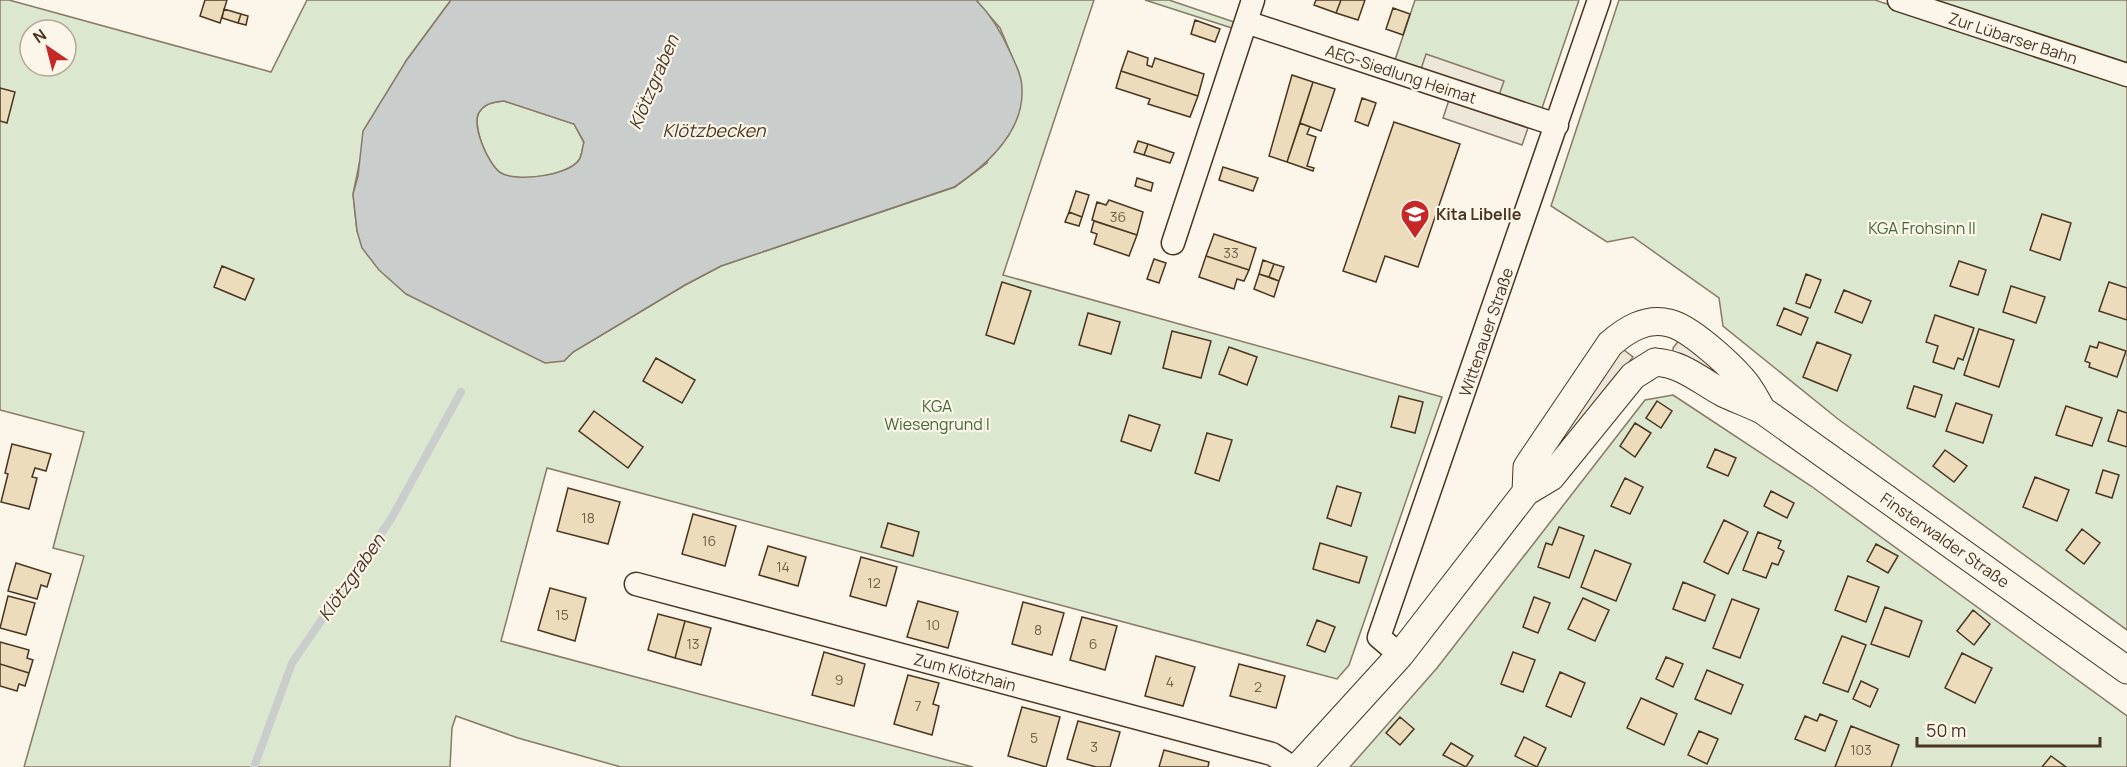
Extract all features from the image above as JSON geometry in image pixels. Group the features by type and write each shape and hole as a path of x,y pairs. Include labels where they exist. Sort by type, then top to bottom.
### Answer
{"street":[{"path":"1173,243 1253,0"},
{"name":"Wittenauer Straße","path":"1400,655 1379,637 1599,0"},
{"name":"Zur Lübarser Bahn","path":"1899,0 2127,75"},
{"name":"AEG-Siedlung Heimat","path":"1246,22 1557,125"},
{"name":"Finsterwalder Straße","path":"1643,323 1669,322 1690,334 1743,380 1762,410"},
{"path":"1298,767 1400,655 1526,492 1551,477 1633,376 1655,362 1643,323 1624,331 1610,344 1527,467 1526,492"},
{"name":"Finsterwalder Straße","path":"1655,362 1672,363 1687,369 1723,393 1762,410 2127,670"},
{"name":"Zum Klötzhain","path":"636,584 1272,754 1292,767"}],"green space":[{"name":"KGA Wiesengrund I","path":"0,0 9,0 74,18 18,18 18,78 78,78 78,19 271,72 307,0 451,0 406,61 360,160 353,194 357,231 467,324 529,354 564,361 573,352 721,266 955,187 987,163 1019,73 1000,28 976,0 1094,0 1003,275 1442,397 1349,665 1337,679 547,468 501,641 973,767 621,767 518,738 456,716 452,728 450,767 24,767 84,556 53,548 84,432 0,410"},
{"path":"1145,0 1169,0 1237,23 1235,29"},
{"path":"1415,0 1579,0 1541,111 1394,63"},
{"name":"KGA Frohsinn II","path":"1619,0 1875,0 2127,84 2127,630 1838,419 1723,326 1719,298 1633,237 1607,242 1551,206"},
{"path":"1920,0 2127,0 2127,70"},
{"path":"504,101 574,124 584,143 579,160 564,170 542,176 529,178 501,173 491,162 482,144 477,117 485,106"},
{"path":"1673,395 1811,486 2127,716 2127,767 1350,767 1437,668 1645,400"}],"shaded area":[{"path":"1426,54 1504,81 1498,98 1420,72"},
{"path":"1449,100 1528,128 1522,145 1443,118"},
{"path":"1680,339 1739,386 1673,352 1673,348"},
{"path":"1620,347 1633,357 1541,477 1531,481"}],"water":[{"name":"Klötzbecken","path":"451,0 976,0 992,19 1004,39 1018,71 1022,89 1017,119 1001,146 991,158 954,187 721,266 573,352 564,361 545,363 406,294 379,270 362,248 357,231 353,194 358,176 363,131 406,61","holes":["504,101 574,124 584,142 581,156 573,166 553,174 518,177 501,173 491,162 482,144 477,117 482,108 494,102"]}],"building":[{"path":"205,0 227,0 220,23 200,16"},
{"path":"1316,0 1341,0 1336,13 1314,5"},
{"path":"1341,0 1365,0 1358,20 1336,13"},
{"path":"1393,8 1410,14 1403,35 1386,29"},
{"path":"224,9 241,14 238,23 222,18"},
{"path":"241,14 248,16 246,25 238,23"},
{"path":"1195,20 1220,29 1215,42 1191,34"},
{"path":"1128,51 1148,58 1147,65 1152,67 1155,58 1204,74 1198,96 1121,71"},
{"path":"1121,71 1198,96 1190,117 1148,104 1150,99 1116,88"},
{"path":"1292,75 1313,82 1287,162 1269,156"},
{"path":"1313,82 1335,89 1321,131 1300,123"},
{"path":"0,88 15,92 7,123 0,121"},
{"path":"1362,98 1376,103 1368,126 1355,121"},
{"path":"1394,122 1460,144 1418,267 1385,256 1376,282 1343,271"},
{"path":"1300,123 1310,127 1307,134 1316,137 1307,166 1314,168 1313,171 1287,162"},
{"path":"1138,141 1148,144 1144,155 1134,152"},
{"path":"1148,144 1174,153 1170,163 1144,155"},
{"path":"1223,167 1258,178 1253,191 1219,180"},
{"path":"1137,178 1153,183 1151,191 1135,186"},
{"path":"1076,191 1089,195 1082,217 1069,212"},
{"path":"1109,200 1143,212 1137,235 1092,220 1097,202 1106,205"},
{"path":"1069,212 1082,217 1079,226 1065,222"},
{"path":"2042,214 2071,223 2060,260 2030,250"},
{"path":"1094,221 1137,235 1129,256 1094,244 1097,234 1091,232"},
{"path":"1214,234 1256,248 1249,270 1206,256"},
{"path":"1206,256 1249,270 1244,281 1237,279 1234,289 1199,277"},
{"path":"1154,259 1166,263 1159,283 1147,279"},
{"path":"1263,260 1274,264 1269,277 1259,274"},
{"path":"1959,261 1986,270 1978,295 1950,286"},
{"path":"1274,264 1284,267 1279,281 1269,277"},
{"path":"222,266 254,279 245,300 214,287"},
{"path":"1259,274 1279,281 1274,297 1254,289"},
{"path":"1806,274 1821,280 1810,308 1796,303"},
{"path":"1002,282 1031,291 1014,344 986,335"},
{"path":"2109,282 2127,288 2127,320 2099,311"},
{"path":"2011,286 2045,297 2036,323 2003,312"},
{"path":"1844,290 1871,301 1862,323 1835,312"},
{"path":"1784,308 1808,318 1801,335 1777,325"},
{"path":"1088,313 1120,322 1111,354 1079,345"},
{"path":"1935,315 1974,328 1963,360 1958,358 1954,369 1933,362 1938,346 1926,342"},
{"path":"1979,329 2014,340 1999,387 1964,375"},
{"path":"1172,331 1211,341 1201,378 1163,368"},
{"path":"1817,342 1851,355 1837,391 1803,377"},
{"path":"2099,342 2126,351 2117,377 2089,367 2090,363 2085,361 2090,346 2097,348"},
{"path":"1229,347 1257,357 1247,385 1219,374"},
{"path":"656,358 695,380 682,403 643,381"},
{"path":"1914,386 1942,395 1935,417 1907,408"},
{"path":"1399,396 1423,402 1415,433 1391,427"},
{"path":"1657,401 1672,411 1661,428 1646,418"},
{"path":"1956,403 1992,415 1983,443 1946,431"},
{"path":"2066,406 2102,418 2092,446 2056,435"},
{"path":"2118,410 2127,413 2127,447 2108,441"},
{"path":"594,411 643,447 628,468 579,431"},
{"path":"1129,415 1160,425 1151,451 1121,441"},
{"path":"1635,423 1651,433 1635,457 1620,446"},
{"path":"1207,433 1232,440 1219,481 1195,473"},
{"path":"12,444 51,454 46,471 35,468 32,477 37,478 29,509 1,502"},
{"path":"1715,449 1736,458 1728,476 1707,467"},
{"path":"1945,450 1967,466 1954,482 1933,466"},
{"path":"2103,470 2119,475 2112,498 2096,493"},
{"path":"2035,477 2069,490 2057,521 2023,507"},
{"path":"1625,478 1643,487 1630,514 1611,506"},
{"path":"1337,486 1361,493 1351,526 1327,518"},
{"path":"568,488 620,502 608,544 557,531"},
{"path":"1771,491 1794,503 1787,518 1764,506"},
{"path":"693,514 736,526 725,566 682,554"},
{"path":"1724,520 1748,532 1728,574 1704,562"},
{"path":"888,523 919,532 913,556 881,547"},
{"path":"1559,527 1584,536 1569,578 1538,567 1546,543 1552,545"},
{"path":"2082,529 2100,543 2084,564 2066,550"},
{"path":"1758,532 1781,541 1778,548 1784,551 1778,565 1772,563 1766,578 1743,570"},
{"path":"1320,543 1367,557 1359,583 1313,569"},
{"path":"1876,544 1898,556 1888,573 1867,561"},
{"path":"768,546 806,557 798,586 759,575"},
{"path":"1595,550 1631,564 1616,601 1581,587"},
{"path":"861,557 897,567 886,606 850,596"},
{"path":"16,563 51,574 47,587 41,585 37,599 8,591"},
{"path":"1848,576 1879,587 1866,622 1835,610"},
{"path":"1683,582 1715,595 1705,621 1673,609"},
{"path":"550,588 586,598 575,641 538,630"},
{"path":"8,596 35,603 26,635 0,628"},
{"path":"1534,597 1550,603 1538,633 1523,627"},
{"path":"1583,598 1609,610 1595,641 1568,629"},
{"path":"1732,599 1759,609 1740,658 1713,648"},
{"path":"918,601 958,612 948,648 907,637"},
{"path":"1023,602 1064,613 1052,655 1012,644"},
{"path":"1885,607 1922,621 1909,657 1871,644"},
{"path":"1973,610 1990,624 1974,645 1957,631"},
{"path":"658,614 685,621 675,658 648,650"},
{"path":"1082,617 1117,626 1105,670 1070,660"},
{"path":"1317,620 1335,627 1325,652 1307,645"},
{"path":"685,621 711,628 701,665 675,658"},
{"path":"1842,636 1866,645 1848,692 1823,683"},
{"path":"0,642 29,650 27,658 33,660 29,673 0,664"},
{"path":"824,652 865,664 854,706 812,695"},
{"path":"1513,652 1535,660 1523,692 1501,684"},
{"path":"1962,653 1992,668 1975,703 1945,688"},
{"path":"1156,656 1195,667 1183,706 1145,696"},
{"path":"1666,657 1683,664 1673,687 1656,679"},
{"path":"0,664 29,673 25,686 19,684 17,691 0,686"},
{"path":"1239,664 1285,676 1276,708 1230,696"},
{"path":"1707,670 1743,685 1731,714 1695,699"},
{"path":"1560,672 1585,683 1571,717 1546,706"},
{"path":"908,675 939,683 933,704 939,706 932,735 894,724"},
{"path":"1861,681 1878,689 1870,707 1853,699"},
{"path":"1641,698 1677,714 1664,745 1627,728"},
{"path":"1022,707 1060,717 1046,767 1008,756"},
{"path":"1820,714 1837,721 1825,751 1795,739 1805,716 1817,721"},
{"path":"1400,717 1414,729 1400,745 1386,733"},
{"path":"1078,721 1120,732 1110,767 1096,767 1067,759"},
{"path":"1851,726 1899,745 1891,767 1835,767"},
{"path":"1699,731 1718,739 1707,764 1688,755"},
{"path":"1524,737 1546,748 1537,767 1515,756"},
{"path":"1451,743 1473,756 1466,767 1443,755"},
{"path":"1164,750 1209,762 1208,767 1159,767"},
{"path":"2051,756 2066,767 2042,767"}],"waterway":[{"name":"Klötzgraben","path":"254,767 292,663 391,519 461,392"}],"place":[{"name":"Kita Libelle","path":"1415,240"}]}
